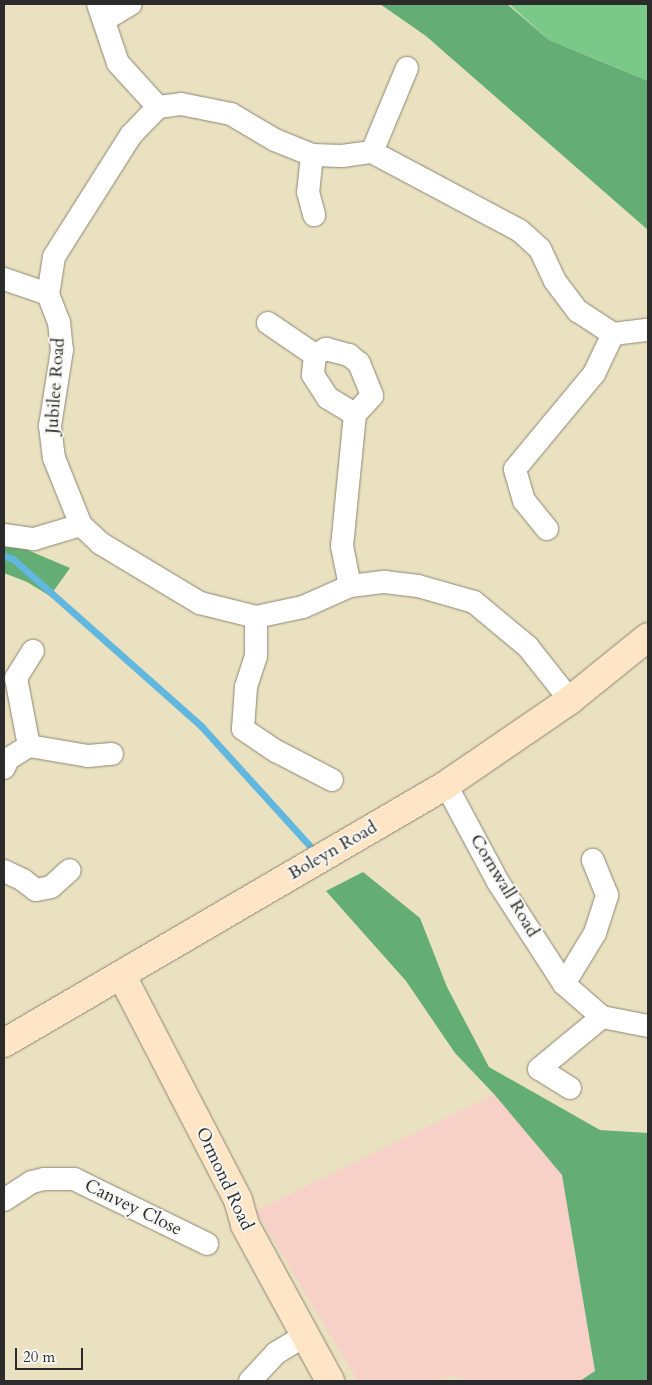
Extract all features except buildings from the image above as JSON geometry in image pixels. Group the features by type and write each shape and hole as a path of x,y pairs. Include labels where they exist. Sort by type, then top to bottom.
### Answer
{"street":[{"path":"131,4 101,12 118,63 158,107"},
{"path":"372,152 407,68"},
{"path":"4,279 48,294 54,257 131,135 158,107 181,104 231,114 275,140 312,155 342,156 372,152 519,230 540,249 555,281 578,312 613,334 648,330"},
{"path":"312,155 308,192 314,215"},
{"name":"Jubilee Road","path":"48,294 59,322 62,350 50,426 54,458 81,525 100,543 200,602 256,617 303,607 326,599 350,586 385,582 410,585 474,602 528,647 570,700"},
{"path":"268,323 314,355"},
{"path":"547,529 524,501 515,469 594,374 613,334"},
{"path":"314,355 326,349 349,355 359,363 372,396 355,414 342,546 350,586"},
{"path":"314,355 313,375 328,398 355,414"},
{"path":"4,536 34,539 81,525"},
{"path":"256,617 256,656 246,687 243,729 276,751 332,780"},
{"name":"Boleyn Road","path":"4,1043 122,976 446,785 570,700 648,637"},
{"path":"30,746 16,678 33,650"},
{"path":"4,768 8,759 30,746 88,756 112,754"},
{"name":"Cornwall Road","path":"446,785 498,882 564,984 602,1016 648,1026"},
{"path":"564,984 595,933 607,895 593,860"},
{"path":"4,871 23,880 36,890 51,887 70,870"},
{"name":"Ormond Road","path":"122,976 238,1200 245,1225 330,1381"},
{"path":"570,1088 539,1069 602,1016"},
{"name":"Canvey Close","path":"4,1200 32,1182 44,1179 74,1179 207,1244"},
{"path":"250,1381 276,1353 304,1336"}],"shaded area":[{"path":"494,1094 562,1175 595,1372 580,1381 469,1381 453,1375 434,1381 358,1381 256,1211"}],"green space":[{"path":"380,4 507,4 549,40 648,81 648,230 426,36"},
{"path":"509,4 648,4 648,81 549,40"},
{"path":"4,540 70,568 50,596 27,582 4,573"},
{"path":"363,872 420,918 447,987 489,1067 600,1130 648,1133 648,1381 580,1381 595,1371 562,1175 494,1094 455,1053 406,981 326,891"}],"waterway":[{"path":"4,556 13,559 202,727 310,846"}]}
